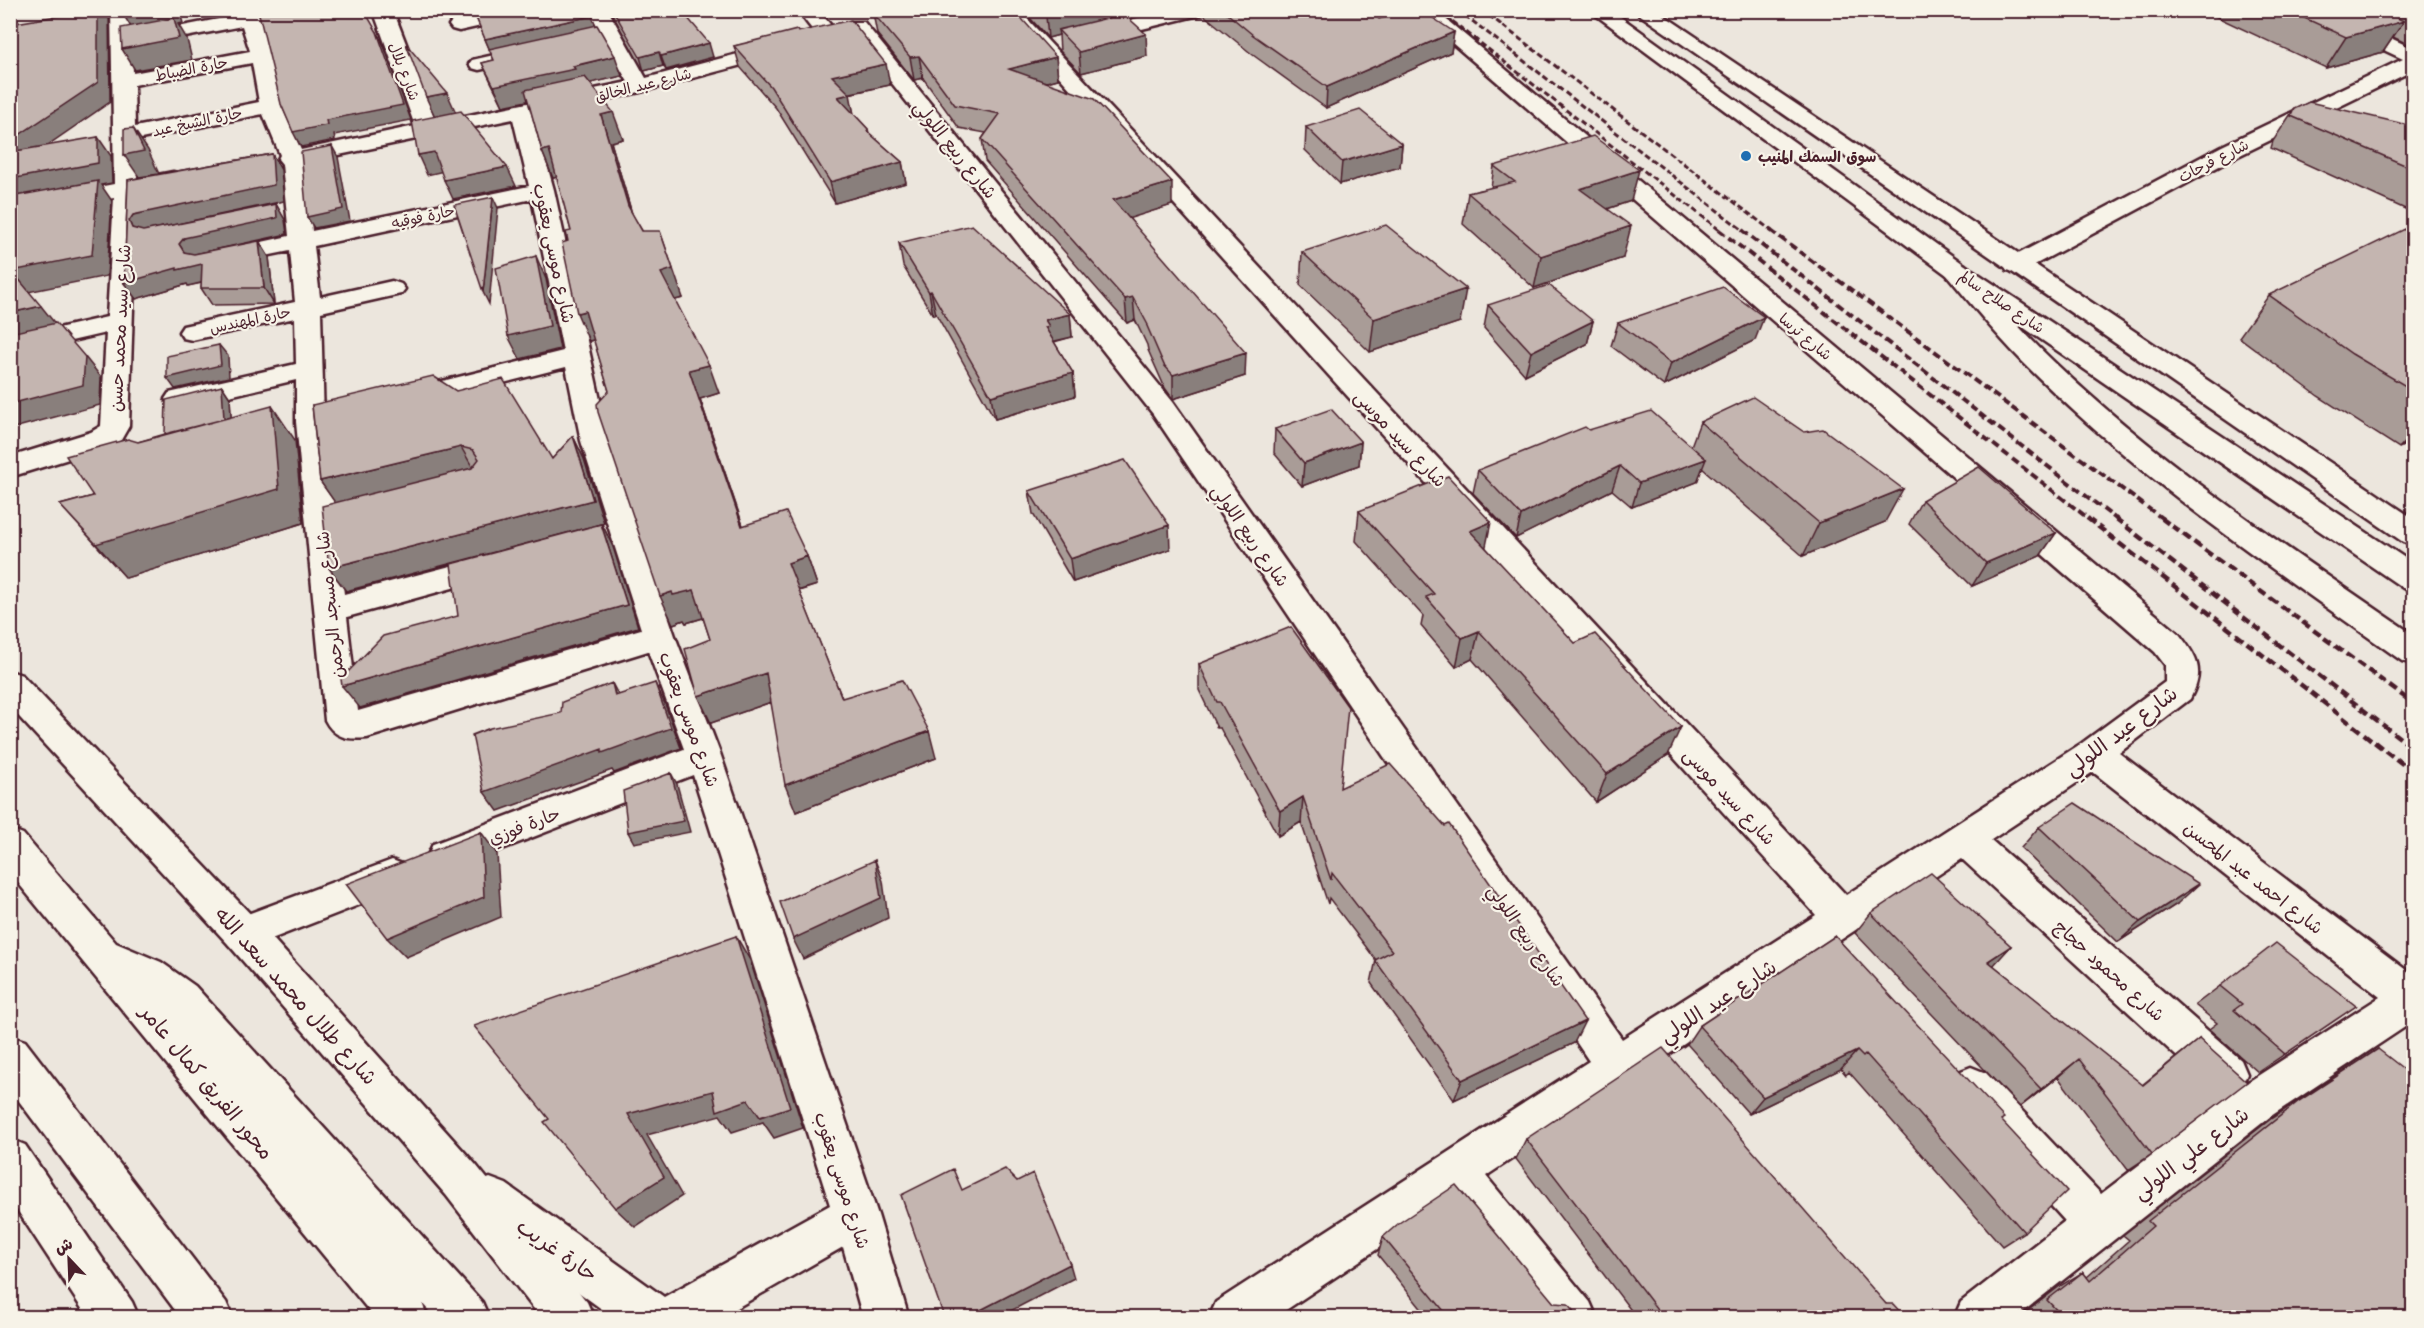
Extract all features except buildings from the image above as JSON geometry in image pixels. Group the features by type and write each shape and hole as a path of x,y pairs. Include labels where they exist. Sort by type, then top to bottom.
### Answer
{"main road":[{"name":"شارع سيد محمد حسن","path":"10,468 90,443 111,433 115,426 126,188 121,10"},
{"name":"شارع بلال","path":"383,10 428,130"},
{"path":"459,25 528,10"},
{"path":"598,10 640,86"},
{"name":"شارع ربيع اللولي","path":"807,10 855,27 1163,408 1616,1065"},
{"name":"شارع سيد موسى","path":"1008,10 1060,43 1838,935"},
{"path":"1060,43 1196,10"},
{"name":"شارع ترسا","path":"1423,10 2167,643 2183,668"},
{"name":"شارع صلاح سالم","path":"1598,10 1956,270 2414,580"},
{"path":"1641,10 2414,534"},
{"path":"2314,10 2414,57"},
{"path":"122,43 248,15"},
{"name":"شارع مسجد الرحمن","path":"248,15 261,55 282,160 286,210 303,241 308,307 311,423 331,518 330,610 339,716 345,724 351,726 367,724 659,636"},
{"name":"شارع عبد الخالق","path":"282,160 640,86 855,27"},
{"path":"479,64 613,34"},
{"name":"حارة الضباط","path":"122,81 261,55"},
{"name":"شارع فرحات","path":"2016,265 2230,151 2414,62"},
{"name":"حارة الشيخ عيد","path":"124,136 270,106"},
{"name":"شارع موسى يعقوب","path":"522,112 542,190 595,441 612,534 659,636 704,756 856,1215 886,1317"},
{"path":"10,211 193,176"},
{"name":"حارة فوقيه","path":"204,261 542,190"},
{"path":"1956,270 2000,322 2055,379 2122,439 2203,503 2414,652"},
{"name":"حارة المهندس","path":"192,332 392,289"},
{"path":"10,347 120,322"},
{"path":"380,405 577,356"},
{"path":"171,401 309,369"},
{"path":"330,610 522,558"},
{"name":"شارع عيد اللولي","path":"1249,1313 1454,1172 1616,1065 1666,1054 1838,935 1964,838 2094,753 2178,690 2184,679 2183,668"},
{"name":"شارع طلال محمد سعد الله","path":"10,684 243,933 461,1180 571,1317"},
{"name":"شارع احمد عبد المحسن","path":"2094,753 2413,1000"},
{"name":"حارة فوزي","path":"243,933 704,756"},
{"name":"شارع محمود حجاج","path":"1964,838 2256,1101"},
{"name":"محور الفريق كمال عامر","path":"10,845 405,1317"},
{"path":"104,957 133,967 159,981 181,999 466,1317"},
{"name":"شارع علي اللولي","path":"1977,1317 2256,1101 2413,1000"},
{"path":"10,1055 210,1317"},
{"path":"1944,1059 2097,1223"},
{"path":"10,1160 116,1317"},
{"path":"1454,1172 1574,1317"},
{"name":"حارة غريب","path":"461,1180 654,1317"},
{"path":"674,1317 856,1215"}],"railway":[{"path":"1438,10 1721,231"},
{"path":"1458,10 1744,231"},
{"path":"1482,10 1772,231"},
{"path":"1719,230 2089,519"},
{"path":"1742,230 2116,519"},
{"path":"1770,230 2163,519"},
{"path":"2087,518 2414,773"},
{"path":"2115,518 2414,749"},
{"path":"2161,518 2414,704"}],"place":[{"name":"سوق السمك المنيب","path":"1746,156"}]}
